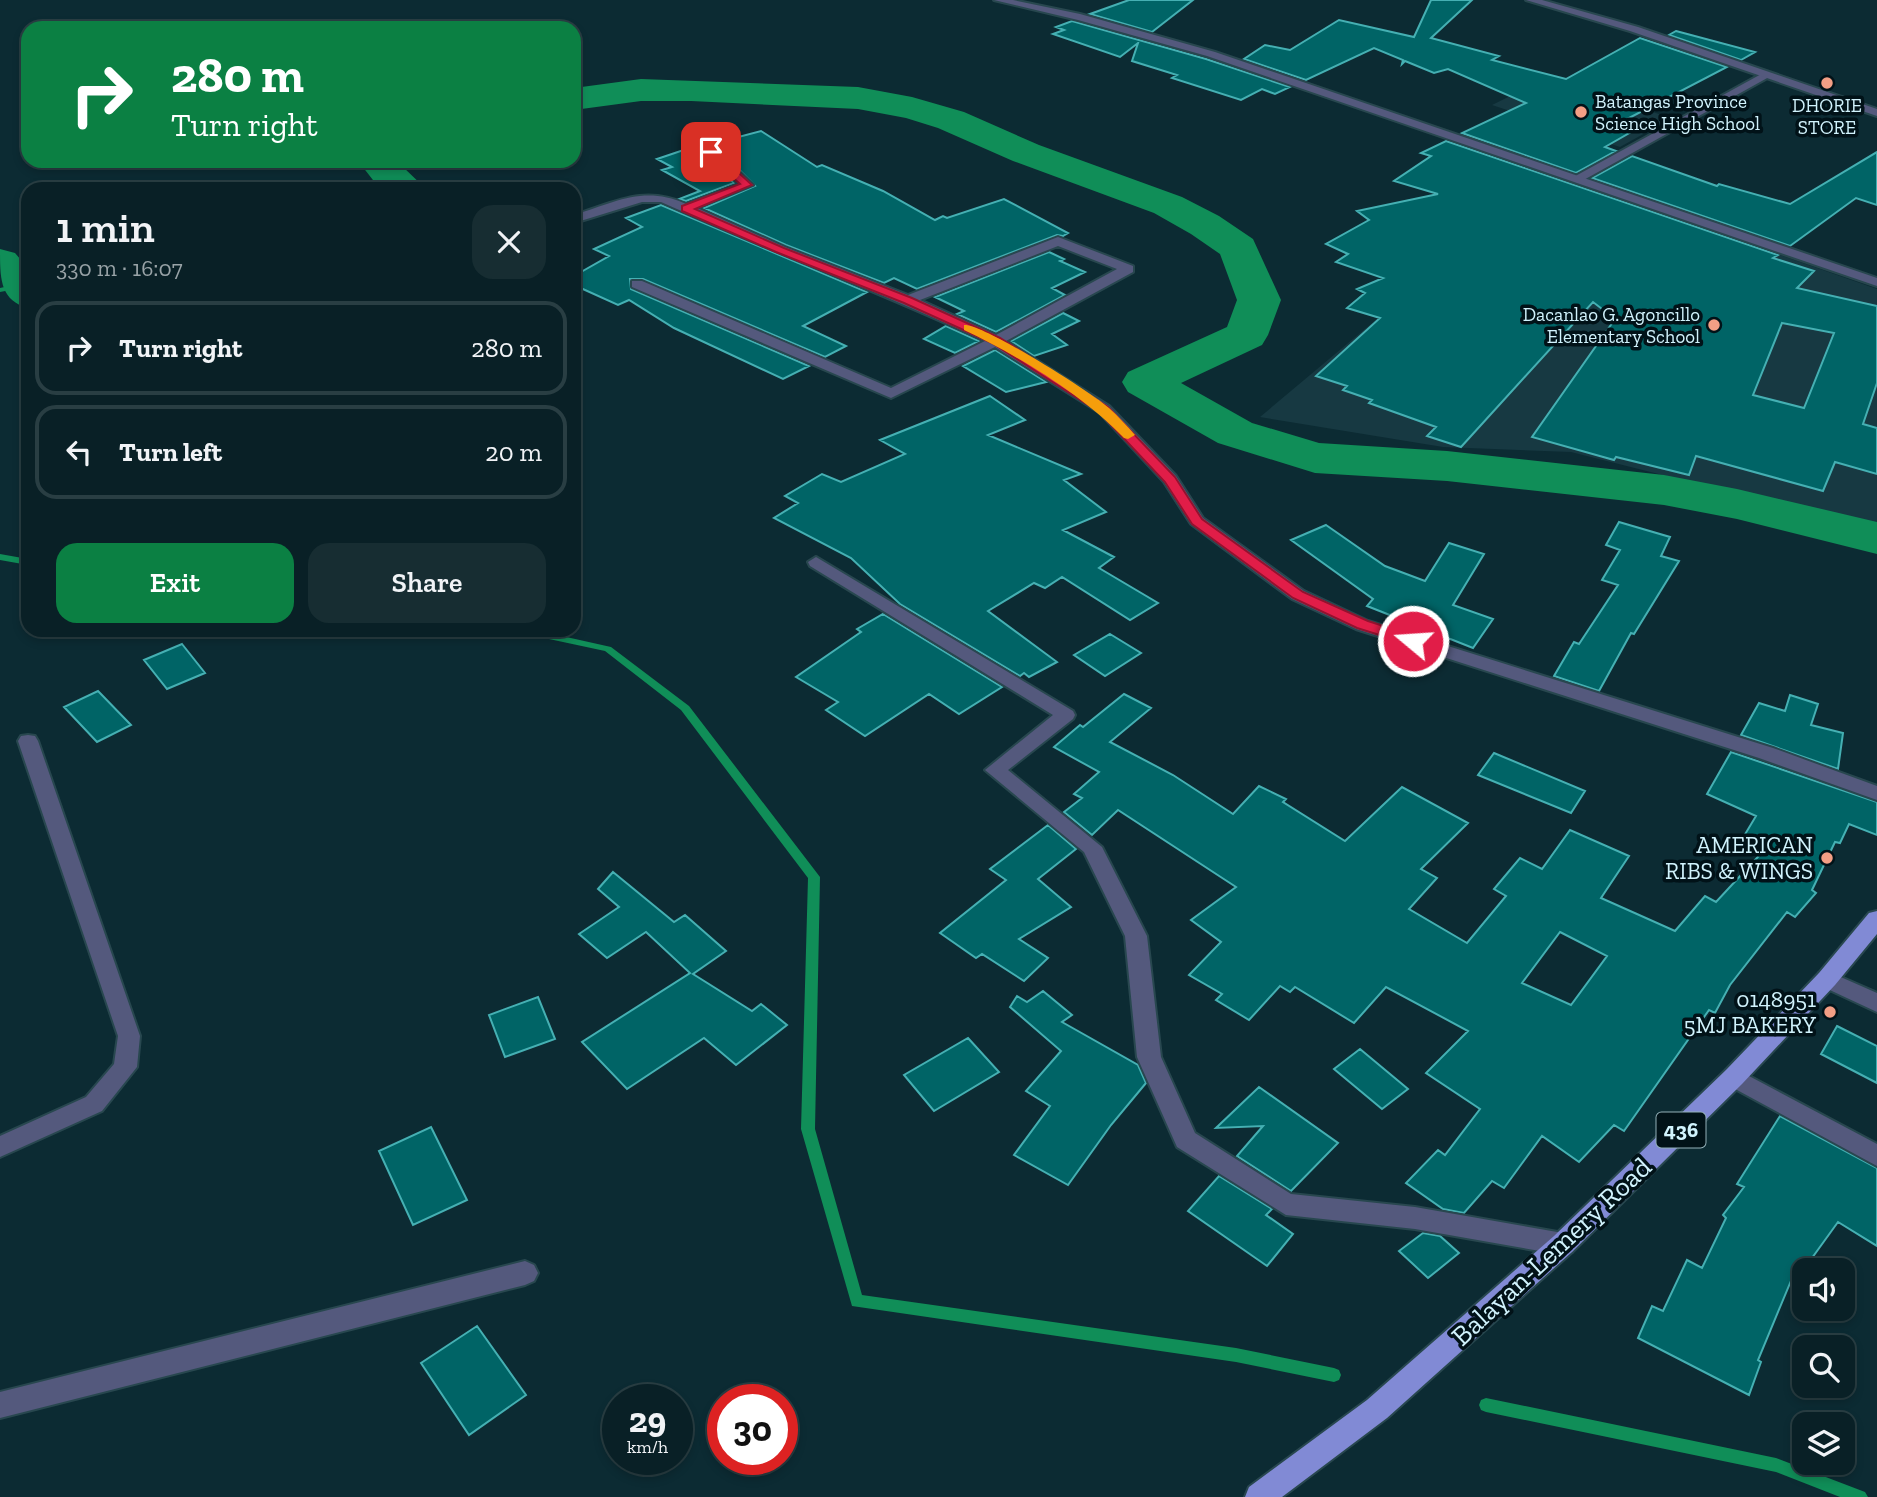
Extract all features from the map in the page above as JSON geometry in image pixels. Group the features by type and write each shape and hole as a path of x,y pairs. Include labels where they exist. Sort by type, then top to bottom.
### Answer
{"main road":[{"name":"Balayan-Lemery Road","path":"1259,1497 1377,1409 1563,1244 1734,1077 1827,979 1877,919"}],"street":[{"path":"999,0 1080,17 1211,54 1877,282"},
{"path":"1531,0 1633,29 1877,113"},
{"path":"1576,179 1765,75"},
{"path":"686,208 747,185 711,152"},
{"path":"581,217 641,198 663,198 780,250 908,300 996,341 1104,410 1170,479 1197,522 1298,595 1362,625 1766,753 1877,793"},
{"path":"637,284 891,394 996,341 1128,269 1058,241 908,300"},
{"path":"816,562 1066,715 995,770 1092,847 1136,936 1149,1057 1186,1140 1286,1204 1415,1218 1563,1244"},
{"path":"0,1147 94,1104 125,1067 129,1036 28,741"},
{"path":"1827,979 1877,1003"},
{"path":"1734,1077 1877,1156"},
{"path":"0,1405 525,1273"}],"shaded area":[{"name":"Batangas Province Science High School","path":"1545,79 1672,118 1620,147 1492,105"},
{"path":"1550,174 1877,289 1877,529 1571,452 1443,447 1260,417"}],"building":[{"path":"1129,0 1193,0 1152,32 1090,14"},
{"path":"1431,0 1472,0 1431,38 1499,56 1492,60 1566,79 1640,38 1727,67 1627,119 1645,124 1605,147 1616,151 1576,173 1462,133 1526,103 1448,69 1434,73 1405,61 1402,64 1403,60 1374,48 1306,80 1244,59 1265,45 1290,50 1339,20 1414,37"},
{"path":"1072,21 1206,59 1290,87 1275,94 1262,89 1241,100 1172,78 1177,75 1132,61 1138,43 1120,57 1053,34 1064,30 1056,27"},
{"path":"1676,31 1755,52 1741,60 1669,35"},
{"path":"761,131 817,167 822,165 883,191 935,220 1004,199 1068,233 917,289 894,278 884,283 786,245 704,208 755,186 717,147 705,147 705,157 734,183 686,201 679,199 700,191 662,170 672,167 657,159 725,136 731,139"},
{"path":"1446,141 1778,255 1773,258 1814,271 1797,288 1877,306 1877,383 1863,424 1877,428 1877,474 1835,462 1823,491 1696,456 1689,475 1616,457 1614,460 1532,437 1615,319 1593,302 1461,447 1427,436 1436,427 1369,403 1372,400 1343,390 1347,386 1316,376 1380,318 1347,308 1365,293 1357,289 1383,278 1336,262 1348,254 1326,244 1369,220 1357,211 1438,194 1394,181 1431,156 1421,153","holes":["1782,323 1834,333 1804,408 1753,395"]},
{"path":"1877,152 1877,205 1856,198 1790,246 1592,178 1632,156 1717,186 1719,184 1790,204"},
{"path":"661,205 867,292 803,326 846,346 825,357 643,279 630,279 631,289 809,366 783,379 674,328 629,300 618,305 581,288 581,272 609,256 594,249 642,227 626,218"},
{"path":"1049,252 1064,259 1060,261 1085,272 1052,288 1065,295 996,332 957,314 964,311 935,297"},
{"path":"1063,313 1079,321 1052,334 1067,345 1034,356 1011,341"},
{"path":"946,326 979,341 955,353 924,339"},
{"path":"995,350 1046,382 1006,392 963,366"},
{"path":"990,396 1025,420 988,435 1081,474 1064,480 1106,512 1063,530 1114,557 1099,568 1158,603 1130,620 1062,577 1045,588 1034,583 988,611 1057,662 1029,677 1024,673 1020,676 900,604 851,558 774,518 798,503 785,496 822,474 841,482 905,454 880,440"},
{"path":"1619,522 1670,537 1661,556 1679,561 1634,634 1631,633 1599,691 1554,676 1574,642 1579,644 1618,585 1602,580 1620,550 1606,545"},
{"path":"1326,525 1385,566 1425,581 1449,543 1484,554 1453,605 1493,619 1473,648 1367,606 1373,599 1291,540"},
{"path":"883,614 1002,687 959,714 929,694 865,736 826,710 838,702 796,677 861,632 857,629"},
{"path":"1110,634 1141,653 1105,676 1074,655"},
{"path":"182,644 205,673 167,689 144,660"},
{"path":"98,691 131,725 97,742 64,707"},
{"path":"1124,694 1151,708 1110,742 1173,775 1233,814 1259,786 1286,799 1283,802 1345,841 1402,787 1468,823 1421,869 1437,878 1409,909 1467,943 1506,896 1494,889 1520,858 1542,869 1570,830 1629,856 1601,898 1675,931 1705,896 1716,902 1768,846 1744,836 1756,816 1707,794 1731,752 1877,802 1877,835 1849,824 1840,843 1835,842 1812,890 1816,893 1795,917 1787,912 1730,985 1715,1013 1709,1010 1624,1131 1614,1125 1579,1162 1542,1136 1504,1188 1492,1181 1464,1213 1443,1209 1406,1183 1438,1150 1445,1155 1480,1109 1426,1073 1468,1031 1386,987 1354,1023 1295,987 1290,992 1280,986 1249,1020 1216,1000 1222,994 1189,975 1221,942 1191,920 1236,887 1118,810 1092,835 1064,812 1082,798 1074,794 1099,772 1054,747 1080,725 1083,727","holes":["1560,932 1607,956 1571,1005 1522,983"]},
{"path":"1790,695 1818,704 1811,725 1843,733 1838,769 1741,735 1759,703 1785,711"},
{"path":"1494,753 1585,791 1571,813 1478,775"},
{"path":"1048,825 1076,849 1038,879 1071,907 1019,939 1048,958 1024,981 982,954 976,958 940,933 1006,880 990,869"},
{"path":"613,872 674,922 685,915 726,951 693,974 752,1011 761,1004 787,1025 736,1065 704,1038 627,1089 582,1042 690,973 646,932 607,958 579,934 619,907 598,889"},
{"path":"1043,991 1072,1015 1062,1022 1138,1065 1146,1083 1111,1125 1068,1185 1014,1155 1050,1106 1026,1091 1061,1051 1010,1007 1017,996 1027,1002"},
{"path":"538,997 555,1039 505,1057 489,1015"},
{"path":"1837,1026 1877,1046 1877,1083 1821,1054"},
{"path":"968,1038 999,1072 934,1111 904,1075"},
{"path":"1360,1049 1408,1089 1382,1109 1334,1069"},
{"path":"1259,1087 1338,1143 1291,1191 1237,1156 1263,1126 1216,1128"},
{"path":"1780,1116 1877,1168 1877,1246 1838,1222 1812,1258 1792,1258 1792,1278 1758,1360 1761,1362 1749,1395 1638,1338 1652,1306 1663,1311 1687,1260 1702,1268 1726,1218 1723,1215 1744,1187 1737,1184"},
{"path":"431,1127 467,1200 413,1225 379,1151"},
{"path":"1219,1176 1272,1209 1266,1215 1293,1234 1267,1266 1188,1211"},
{"path":"1423,1233 1440,1236 1459,1253 1428,1278 1399,1251"},
{"path":"477,1326 526,1395 469,1435 421,1363"}],"waterway":[{"path":"581,98 641,90 858,98 912,108 951,120 1026,153 1168,205 1205,225 1238,248 1259,300 1246,335 1145,382 1235,433 1315,458 1447,466 1664,490 1737,504 1877,538"},
{"path":"383,168 395,182"},
{"path":"0,262 21,287"},
{"path":"0,290 18,286"},
{"path":"0,557 21,561"},
{"path":"553,637 608,649 685,708 814,877 808,1129 857,1301 1236,1355 1334,1375"},
{"path":"1486,1405 1776,1465 1860,1497"}],"slow traffic":[{"path":"968,328 996,341 1104,410 1128,435"}],"place":[{"name":"DHORIE STORE","path":"1827,83"},
{"name":"Batangas Province Science High School","path":"1581,112"},
{"name":"Dacanlao G. Agoncillo Elementary School","path":"1714,325"},
{"name":"AMERICAN RIBS & WINGS","path":"1827,858"},
{"name":"0148951 5MJ BAKERY","path":"1830,1012"}],"route":[{"path":"711,152 747,185 686,208 780,250 908,300 996,341 1104,410 1170,479 1197,522 1298,595 1362,625 1413,641"}]}
